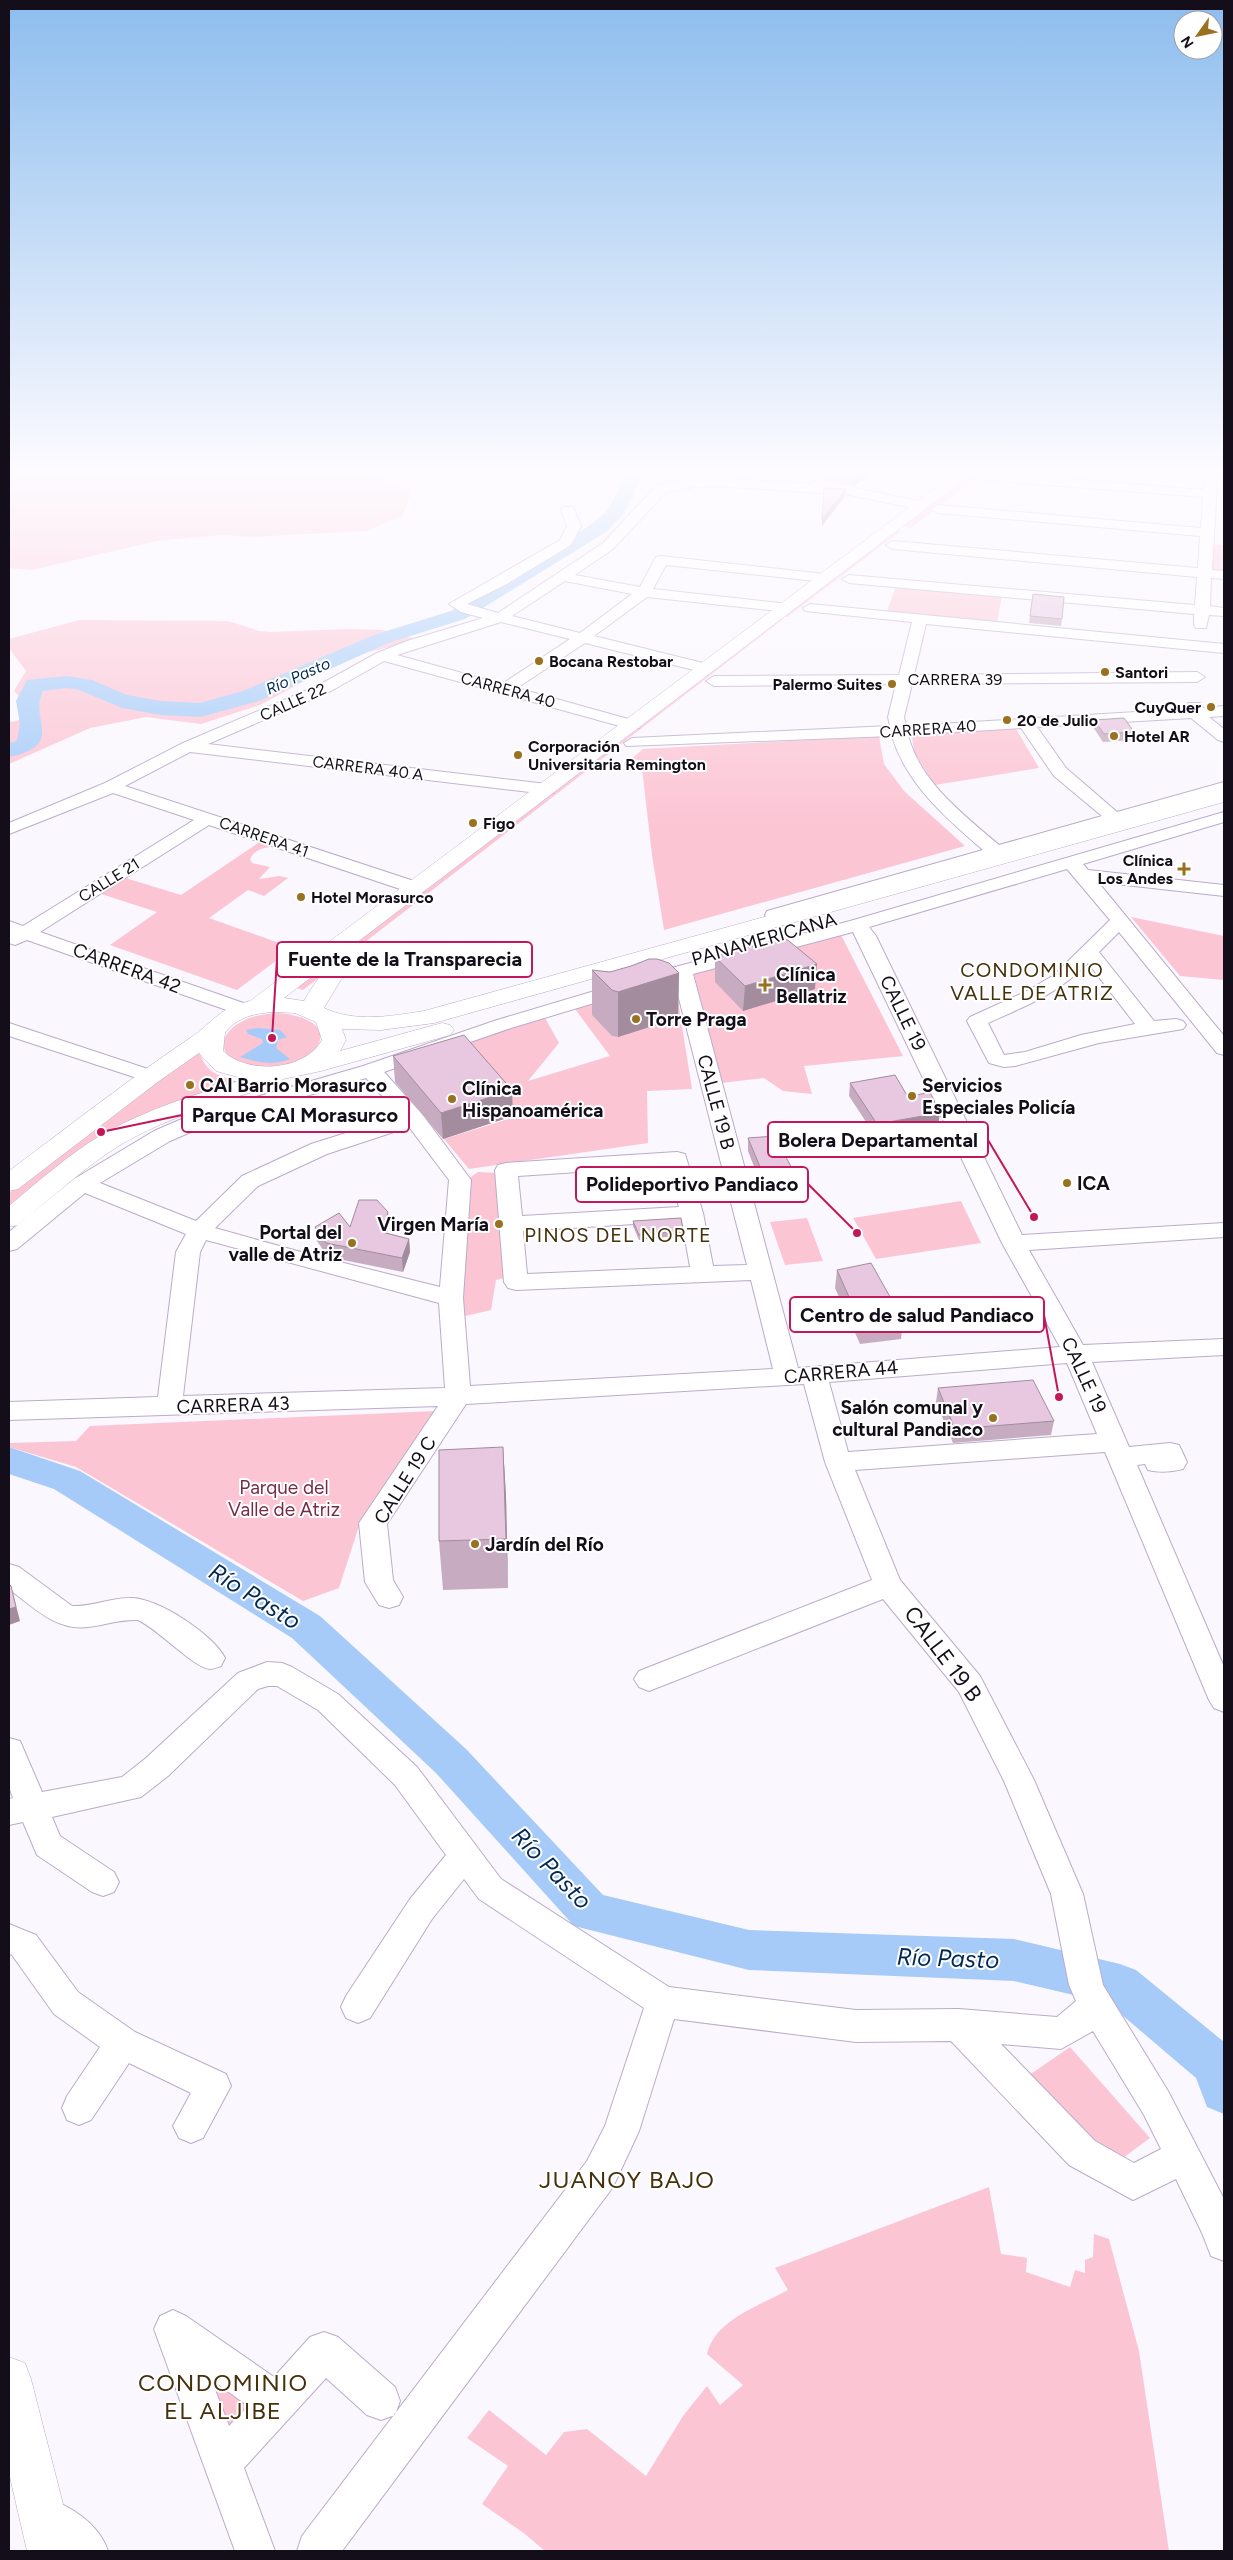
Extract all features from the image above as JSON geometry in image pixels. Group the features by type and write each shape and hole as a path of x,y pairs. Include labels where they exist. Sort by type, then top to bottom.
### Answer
{"main road":[{"path":"775,626 788,608 813,587"},
{"path":"319,1014 325,982 335,970 710,674 775,626 810,608 838,587"},
{"path":"251,1009 547,789 633,734"},
{"path":"9,1184 150,1076 213,1034 231,1016 251,1009 286,1005 353,1023 388,1024 426,1018 765,921 1224,796"},
{"name":"PANAMERICANA","path":"9,1219 94,1151 128,1131 169,1113 295,1070 500,1020 917,902 1224,806"},
{"path":"213,1034 210,1044 212,1054 220,1063 233,1070 267,1075 295,1070 319,1060 330,1050 334,1038 333,1028 319,1014"},
{"path":"9,2379 46,2533"}],"street":[{"name":"CARRERA 39","path":"489,587 456,604 466,609 584,637 710,674 904,679 1197,677"},
{"name":"CALLE 22","path":"9,829 112,788 189,746 325,688 382,656 494,616 541,587"},
{"path":"624,587 644,592 788,608"},
{"path":"505,689 584,637 644,592 646,587"},
{"path":"947,587 1224,612"},
{"path":"1204,587 1194,712 1224,737"},
{"path":"1063,632 1070,598"},
{"path":"810,608 1224,648"},
{"path":"920,619 896,717 898,732 906,756 944,808 994,851"},
{"name":"CARRERA 40","path":"382,656 505,689 633,734 898,732 1025,722 1224,711"},
{"path":"1025,722 1060,772 1114,818"},
{"name":"CARRERA 40 A","path":"189,746 547,789"},
{"path":"765,921 994,851 1224,787"},
{"path":"9,844 112,788"},
{"name":"CARRERA 41","path":"112,788 209,818 416,888"},
{"path":"9,1244 82,1184 162,1136 192,1123 370,1070 500,1020 857,926 917,902 1077,869 1224,817"},
{"name":"CALLE 21","path":"14,934 209,818"},
{"path":"1077,869 1224,890"},
{"path":"1077,869 1224,1049"},
{"path":"1120,921 1061,979 1034,995 977,1021 996,1059 1004,1061 1049,1053 1088,1039 1176,1025"},
{"name":"CALLE 19","path":"857,926 866,936 1014,1243 1076,1354 1220,1683"},
{"name":"CARRERA 42","path":"14,934 251,1009"},
{"path":"1089,952 1149,1028"},
{"name":"CALLE 19 B","path":"682,971 788,1377"},
{"path":"9,1047 17,1032 150,1076"},
{"path":"370,1070 414,1118 460,1180 451,1298 458,1396"},
{"path":"169,1407 188,1252 199,1231 250,1182 320,1149 414,1118"},
{"path":"703,1274 692,1213 677,1160 506,1170 516,1282 760,1272"},
{"path":"82,1184 199,1231 304,1261 451,1298"},
{"path":"511,1224 692,1213"},
{"path":"1014,1243 1224,1230"},
{"name":"CARRERA 44","path":"458,1396 788,1377 1076,1354 1224,1347"},
{"name":"CALLE 19 B","path":"814,1375 838,1462 888,1585 970,1684 1019,1780 1066,1894 1091,1995"},
{"name":"CARRERA 43","path":"9,1411 458,1396"},
{"name":"CALLE 19 C","path":"389,1597 379,1582 373,1523 458,1396"},
{"path":"838,1462 1117,1450 1170,1452 1174,1462 1157,1462"},
{"path":"9,1575 66,1616 77,1618 138,1609 154,1615 211,1658"},
{"path":"649,1679 888,1585"},
{"path":"20,1809 130,1788 157,1767 248,1681 267,1674 282,1675 328,1702 406,1776 490,1889 664,2002 856,2026 959,2026 1061,2033 1078,2023 1091,1995"},
{"path":"9,1750 20,1809 48,1845 103,1882"},
{"path":"358,2008 421,1909 465,1856"},
{"path":"9,1939 24,1946 66,2003 122,2043 214,2086 191,2126"},
{"path":"1091,1995 1156,2102 1219,2227 1224,2243"},
{"path":"318,2551 600,2174 621,2131 664,2002"},
{"path":"959,2026 1082,2153 1133,2182 1184,2156"},
{"path":"79,2108 122,2043"},
{"path":"255,2551 173,2329 278,2404"},
{"path":"222,2464 324,2351 381,2401"},
{"path":"46,2533 69,2531 88,2551"}],"green space":[{"path":"812,587 826,587 787,617 775,615"},
{"path":"895,587 1002,595 997,622 887,611"},
{"path":"773,616 783,619 303,990 291,986"},
{"path":"79,620 228,621 260,631 382,630 413,638 397,645 349,657 260,705 201,724 146,717 90,728 9,764 9,721 13,722 36,714 14,691 26,671 9,648 9,639"},
{"path":"1015,727 1039,768 935,785 914,752 912,736"},
{"path":"879,736 884,764 904,791 965,846 664,930 652,855 641,760 630,760 643,749"},
{"path":"261,841 281,846 263,848 250,859 252,863 270,867 259,879 280,876 288,878 264,896 248,890 209,918 293,948 237,990 110,945 157,912 95,892 119,876 181,895"},
{"path":"1131,917 1224,936 1224,980 1180,976"},
{"path":"840,933 903,1056 804,1066 812,1094 783,1091 764,1078 721,1083 694,974"},
{"path":"675,982 692,1089 647,1091 648,1143 469,1169 444,1139 518,1116 466,1043 545,1018 559,1043 528,1081 610,1056 575,1009"},
{"path":"278,1013 303,1018 317,1027 320,1037 316,1048 305,1057 289,1064 269,1067 247,1065 229,1056 225,1051 225,1038 236,1025 253,1017"},
{"path":"199,1050 205,1065 214,1073 241,1083 204,1096 41,1187 9,1211 9,1193"},
{"path":"478,1172 499,1173 504,1278 496,1280 491,1310 465,1316 461,1300 465,1181"},
{"path":"961,1201 981,1243 876,1259 853,1218"},
{"path":"807,1218 823,1261 785,1265 770,1222"},
{"name":"Parque del Valle de Atriz","path":"436,1411 360,1523 339,1588 303,1601 76,1467 9,1447 9,1443 76,1441 90,1426"},
{"path":"1070,2047 1150,2138 1100,2175 1022,2080"},
{"path":"989,2187 1001,2254 1027,2258 1026,2272 1070,2287 1075,2270 1085,2273 1085,2260 1093,2257 1094,2234 1109,2239 1139,2351 1169,2551 545,2551 525,2534 482,2504 508,2466 467,2438 489,2410 546,2455 564,2432 587,2429 646,2476 683,2416 707,2386 720,2405 743,2385 707,2354 712,2342 728,2323 752,2308 788,2290 775,2268"},
{"path":"221,2371 267,2405 227,2449 209,2384"}],"water":[{"path":"258,1028 280,1030 287,1037 278,1040 276,1048 290,1059 271,1063 240,1057 263,1043 262,1039 248,1034 246,1030"}],"building":[{"path":"1033,594 1064,597 1062,619 1030,616"},
{"path":"1124,718 1134,732 1104,734 1094,720"},
{"path":"784,937 817,964 745,986 715,957"},
{"path":"649,959 657,959 669,963 679,973 618,992 612,990 592,970 610,972"},
{"path":"464,1035 512,1090 441,1113 393,1056"},
{"path":"895,1075 908,1097 930,1092 940,1113 877,1124 850,1083"},
{"path":"775,1136 800,1184 768,1186 748,1138"},
{"path":"359,1200 377,1200 388,1212 382,1232 409,1239 402,1258 326,1243 315,1227 339,1213 350,1227"},
{"path":"681,1218 683,1230 639,1235 633,1221"},
{"path":"871,1263 903,1320 862,1326 837,1270"},
{"path":"1033,1380 1054,1421 955,1429 938,1388"},
{"path":"503,1447 506,1539 439,1541 439,1450"},
{"path":"9,1584 16,1607 9,1609"}],"waterway":[{"name":"Río Pasto","path":"9,750 26,745 29,739 31,723 27,701 35,685 67,682 84,685 122,701 161,708 201,710 251,696 381,639 458,615 503,587"},
{"name":"Río Pasto","path":"9,1460 67,1480 306,1627 451,1761 590,1912 749,1950 1014,1960 1120,1985 1215,2064 1224,2091"}],"place":[{"name":"Bocana Restobar","path":"539,661"},
{"name":"Santori","path":"1105,672"},
{"name":"Palermo Suites","path":"892,684"},
{"name":"CuyQuer","path":"1211,707"},
{"name":"20 de Julio","path":"1007,720"},
{"name":"Hotel AR","path":"1114,736"},
{"name":"Corporación Universitaria Remington","path":"518,755"},
{"name":"Figo","path":"473,823"},
{"name":"Clínica Los Andes","path":"1184,869"},
{"name":"Hotel Morasurco","path":"301,897"},
{"name":"Clínica Bellatriz","path":"765,985"},
{"name":"Torre Praga","path":"636,1019"},
{"name":"Fuente de la Transparecia","path":"272,1038"},
{"name":"CAI Barrio Morasurco","path":"190,1085"},
{"name":"Servicios Especiales Policía","path":"912,1096"},
{"name":"Clínica Hispanoamérica","path":"452,1099"},
{"name":"Parque CAI Morasurco","path":"101,1132"},
{"name":"ICA","path":"1067,1183"},
{"name":"Bolera Departamental","path":"1034,1217"},
{"name":"Virgen María","path":"499,1224"},
{"name":"Polideportivo Pandiaco","path":"857,1233"},
{"name":"Portal del valle de Atriz","path":"352,1243"},
{"name":"Centro de salud Pandiaco","path":"1059,1397"},
{"name":"Salón comunal y cultural Pandiaco","path":"993,1418"},
{"name":"Jardín del Río","path":"475,1544"}],"district":[{"name":"CONDOMINIO VALLE DE ATRIZ","path":"1032,982"},
{"name":"PINOS DEL NORTE","path":"618,1235"},
{"name":"JUANOY BAJO","path":"627,2179"},
{"name":"CONDOMINIO EL ALJIBE","path":"223,2396"}]}
